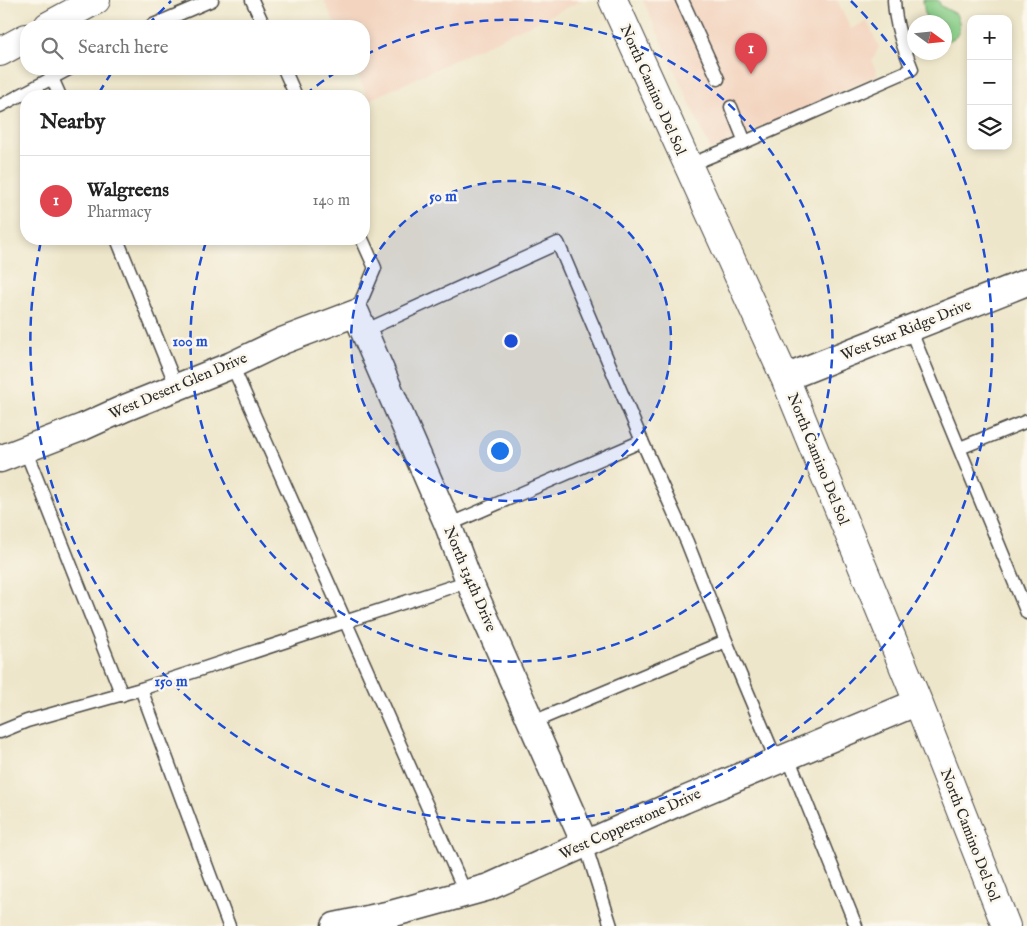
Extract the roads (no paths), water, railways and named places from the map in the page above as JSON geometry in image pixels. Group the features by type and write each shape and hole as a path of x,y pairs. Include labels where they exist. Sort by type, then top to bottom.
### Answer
{"street":[{"path":"59,20 96,0"},
{"name":"North Camino Del Sol","path":"613,0 785,378 918,702 1006,926"},
{"path":"0,52 20,41"},
{"name":"West Star Ridge Drive","path":"785,378 1027,282"},
{"name":"West Desert Glen Drive","path":"0,459 83,427 232,365 282,341 360,322"},
{"name":"North 134th Drive","path":"360,322 448,524 469,581 533,722 585,844"},
{"name":"West Copperstone Drive","path":"335,926 393,920 466,894 489,888 684,800 918,702"}],"lane":[{"path":"165,20 212,0"},
{"path":"252,0 261,20"},
{"path":"682,0 718,79"},
{"path":"687,166 912,69 894,16 894,0"},
{"path":"30,90 58,75"},
{"path":"287,75 293,90"},
{"path":"52,78 57,90"},
{"path":"0,106 20,95"},
{"path":"731,107 745,142"},
{"path":"360,322 558,242 687,542 726,641 782,760 856,926"},
{"path":"119,245 177,388"},
{"path":"360,322 375,268 365,245"},
{"path":"910,329 1027,612"},
{"path":"232,365 466,894"},
{"path":"960,448 1027,421"},
{"path":"448,524 642,441"},
{"path":"25,449 122,695"},
{"path":"0,732 27,721 141,689 469,581"},
{"path":"533,722 726,641"},
{"path":"141,689 229,926"},
{"path":"585,844 611,926"}],"place":[{"name":"Walgreens","path":"751,74"}]}
